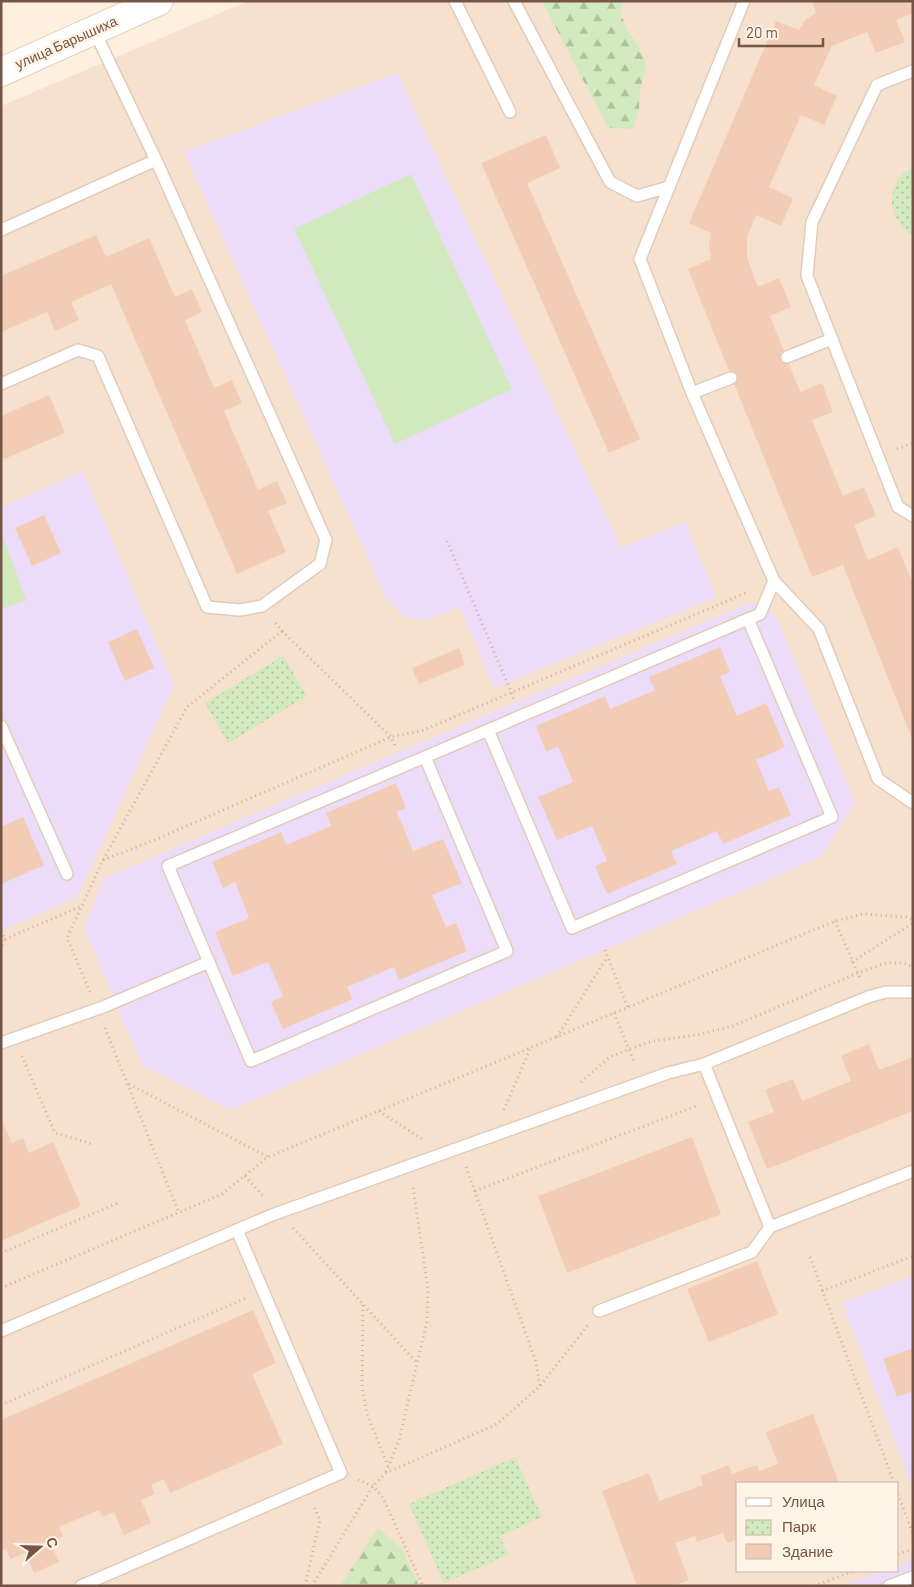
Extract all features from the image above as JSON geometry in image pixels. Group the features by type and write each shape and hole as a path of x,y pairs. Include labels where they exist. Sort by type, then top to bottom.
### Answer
{"main road":[{"name":"улица Барышиха","path":"1,72 159,1"}],"lane":[{"path":"454,1 510,112"},
{"path":"514,1 610,182 637,196 669,187"},
{"path":"744,1 640,260 692,393 774,582 819,628 878,779 913,803"},
{"path":"1,384 78,350 98,356 207,607 240,610 262,606 320,564 326,540 156,160 94,29"},
{"path":"913,71 877,85 812,222 807,276 898,507 913,516"},
{"path":"1,230 156,160"},
{"path":"787,357 832,339"},
{"path":"692,393 732,378"},
{"path":"425,757 507,951 251,1061 168,866 760,614 774,582"},
{"path":"488,730 572,928 832,817 748,619"},
{"path":"1,726 67,874"},
{"path":"1,1043 98,1009 209,962"},
{"path":"1,1331 279,1213 668,1073 704,1064 868,997 886,992 913,992"},
{"path":"704,1064 770,1227"},
{"path":"599,1311 752,1252 770,1227 913,1171"},
{"path":"81,1586 341,1473 237,1230"},
{"path":"889,1586 913,1577"}],"path":[{"path":"446,541 511,693"},
{"path":"103,860 152,841 391,737 422,731 774,582"},
{"path":"262,606 282,631 391,737 404,766"},
{"path":"179,1213 98,1009 67,938 103,860 187,707 282,631"},
{"path":"1,949 5,939 82,906"},
{"path":"1,1288 222,1194 268,1156 835,921 863,914 906,917 913,921 852,962"},
{"path":"835,921 868,997"},
{"path":"1,931 5,939"},
{"path":"605,950 628,1008"},
{"path":"557,1037 607,957"},
{"path":"614,1013 643,1082"},
{"path":"14,1037 55,1133 92,1144"},
{"path":"493,1135 530,1048"},
{"path":"128,1083 268,1156"},
{"path":"475,1191 718,1098"},
{"path":"379,1110 444,1153"},
{"path":"460,1147 536,1362 540,1386"},
{"path":"245,1176 417,1363"},
{"path":"386,1473 399,1440 427,1321 428,1290 413,1185"},
{"path":"1,1253 118,1203"},
{"path":"822,1291 913,1256"},
{"path":"810,1257 894,1482"},
{"path":"1,1405 262,1290"},
{"path":"364,1304 362,1387 367,1414 388,1466"},
{"path":"312,1586 373,1486 386,1473 497,1424 540,1386 573,1341 599,1311"},
{"path":"341,1473 373,1486 383,1498 423,1586"},
{"path":"305,1586 320,1520 307,1488"},
{"path":"899,1497 913,1534"},
{"path":"899,1554 913,1549"},
{"path":"814,1586 851,1572"}],"shaded area":[{"path":"248,1 913,1 913,1586 1,1586 1,106"},
{"path":"397,73 621,548 685,522 716,597 494,688 460,607 426,620 405,617 386,598 184,152"},
{"path":"83,471 174,685 77,897 1,931 1,507"},
{"path":"752,602 775,615 855,802 821,857 230,1110 142,1065 84,928 104,878"},
{"path":"913,1276 913,1489 842,1302"},
{"path":"913,1559 913,1586 842,1586 878,1572 899,1572 899,1565"}],"green space":[{"path":"542,1 623,1 620,12 628,31 639,47 647,67 640,88 639,109 633,129 608,128"},
{"path":"913,167 913,236 898,221 893,211 892,201 893,191 897,182 904,173"},
{"path":"411,174 512,389 395,444 294,229"},
{"path":"1,532 26,600 1,609"},
{"path":"283,656 307,696 228,743 205,703"},
{"path":"515,1457 542,1517 500,1536 508,1555 444,1583 409,1504"},
{"path":"378,1528 402,1549 419,1586 340,1586"}],"building":[{"path":"812,1 913,1 913,13 896,20 905,42 876,53 867,32 832,46 814,85 837,96 824,125 801,115 769,187 793,198 781,226 756,215 747,236 747,258 758,287 779,278 791,307 770,316 800,392 822,383 833,412 812,420 843,496 864,487 876,516 854,525 868,560 898,547 913,584 913,741 843,565 812,577 688,269 711,259 709,246 711,233 689,223 776,21 799,30 806,19 816,13"},
{"path":"546,135 560,168 527,183 640,439 609,453 481,163"},
{"path":"96,235 106,257 149,238 175,297 192,289 202,312 185,320 214,388 232,380 242,403 224,411 258,490 277,481 287,503 268,511 286,552 237,574 111,284 71,302 79,320 55,331 47,312 1,332 1,276"},
{"path":"49,395 65,433 4,459 1,452 1,416"},
{"path":"44,515 61,553 32,566 15,528"},
{"path":"137,629 154,668 125,681 108,642"},
{"path":"720,647 730,672 720,676 737,716 766,703 785,747 756,760 769,791 779,787 791,815 723,844 717,831 671,851 677,864 607,894 595,866 607,861 592,826 557,840 538,797 573,782 558,746 546,752 536,726 605,696 610,709 655,690 649,677"},
{"path":"459,648 465,665 419,684 412,668"},
{"path":"396,783 406,808 397,812 413,851 443,839 462,883 432,895 446,927 456,923 467,951 399,980 394,967 347,987 353,999 283,1029 271,1002 283,996 268,962 233,976 224,955 215,932 249,918 235,882 223,888 212,862 281,832 286,845 331,826 326,813"},
{"path":"23,817 44,865 1,884 1,827"},
{"path":"869,1044 879,1070 913,1057 913,1111 767,1169 748,1122 774,1112 765,1090 793,1079 802,1101 851,1081 841,1056"},
{"path":"1,1119 12,1143 23,1138 29,1153 53,1142 81,1206 1,1241"},
{"path":"692,1137 721,1214 567,1273 538,1196"},
{"path":"757,1261 778,1314 709,1342 687,1289"},
{"path":"253,1310 276,1363 252,1374 283,1444 170,1493 164,1479 151,1485 155,1494 141,1500 151,1523 124,1535 114,1512 102,1517 99,1510 59,1527 63,1536 50,1542 59,1562 34,1573 25,1553 10,1559 6,1549 1,1551 1,1420"},
{"path":"913,1348 913,1391 897,1397 883,1359"},
{"path":"813,1414 839,1482 736,1482 736,1540 727,1543 723,1533 697,1542 695,1536 675,1543 689,1580 674,1586 637,1586 602,1491 649,1473 659,1501 703,1485 700,1476 729,1465 732,1474 757,1465 759,1471 778,1464 766,1432"}]}
